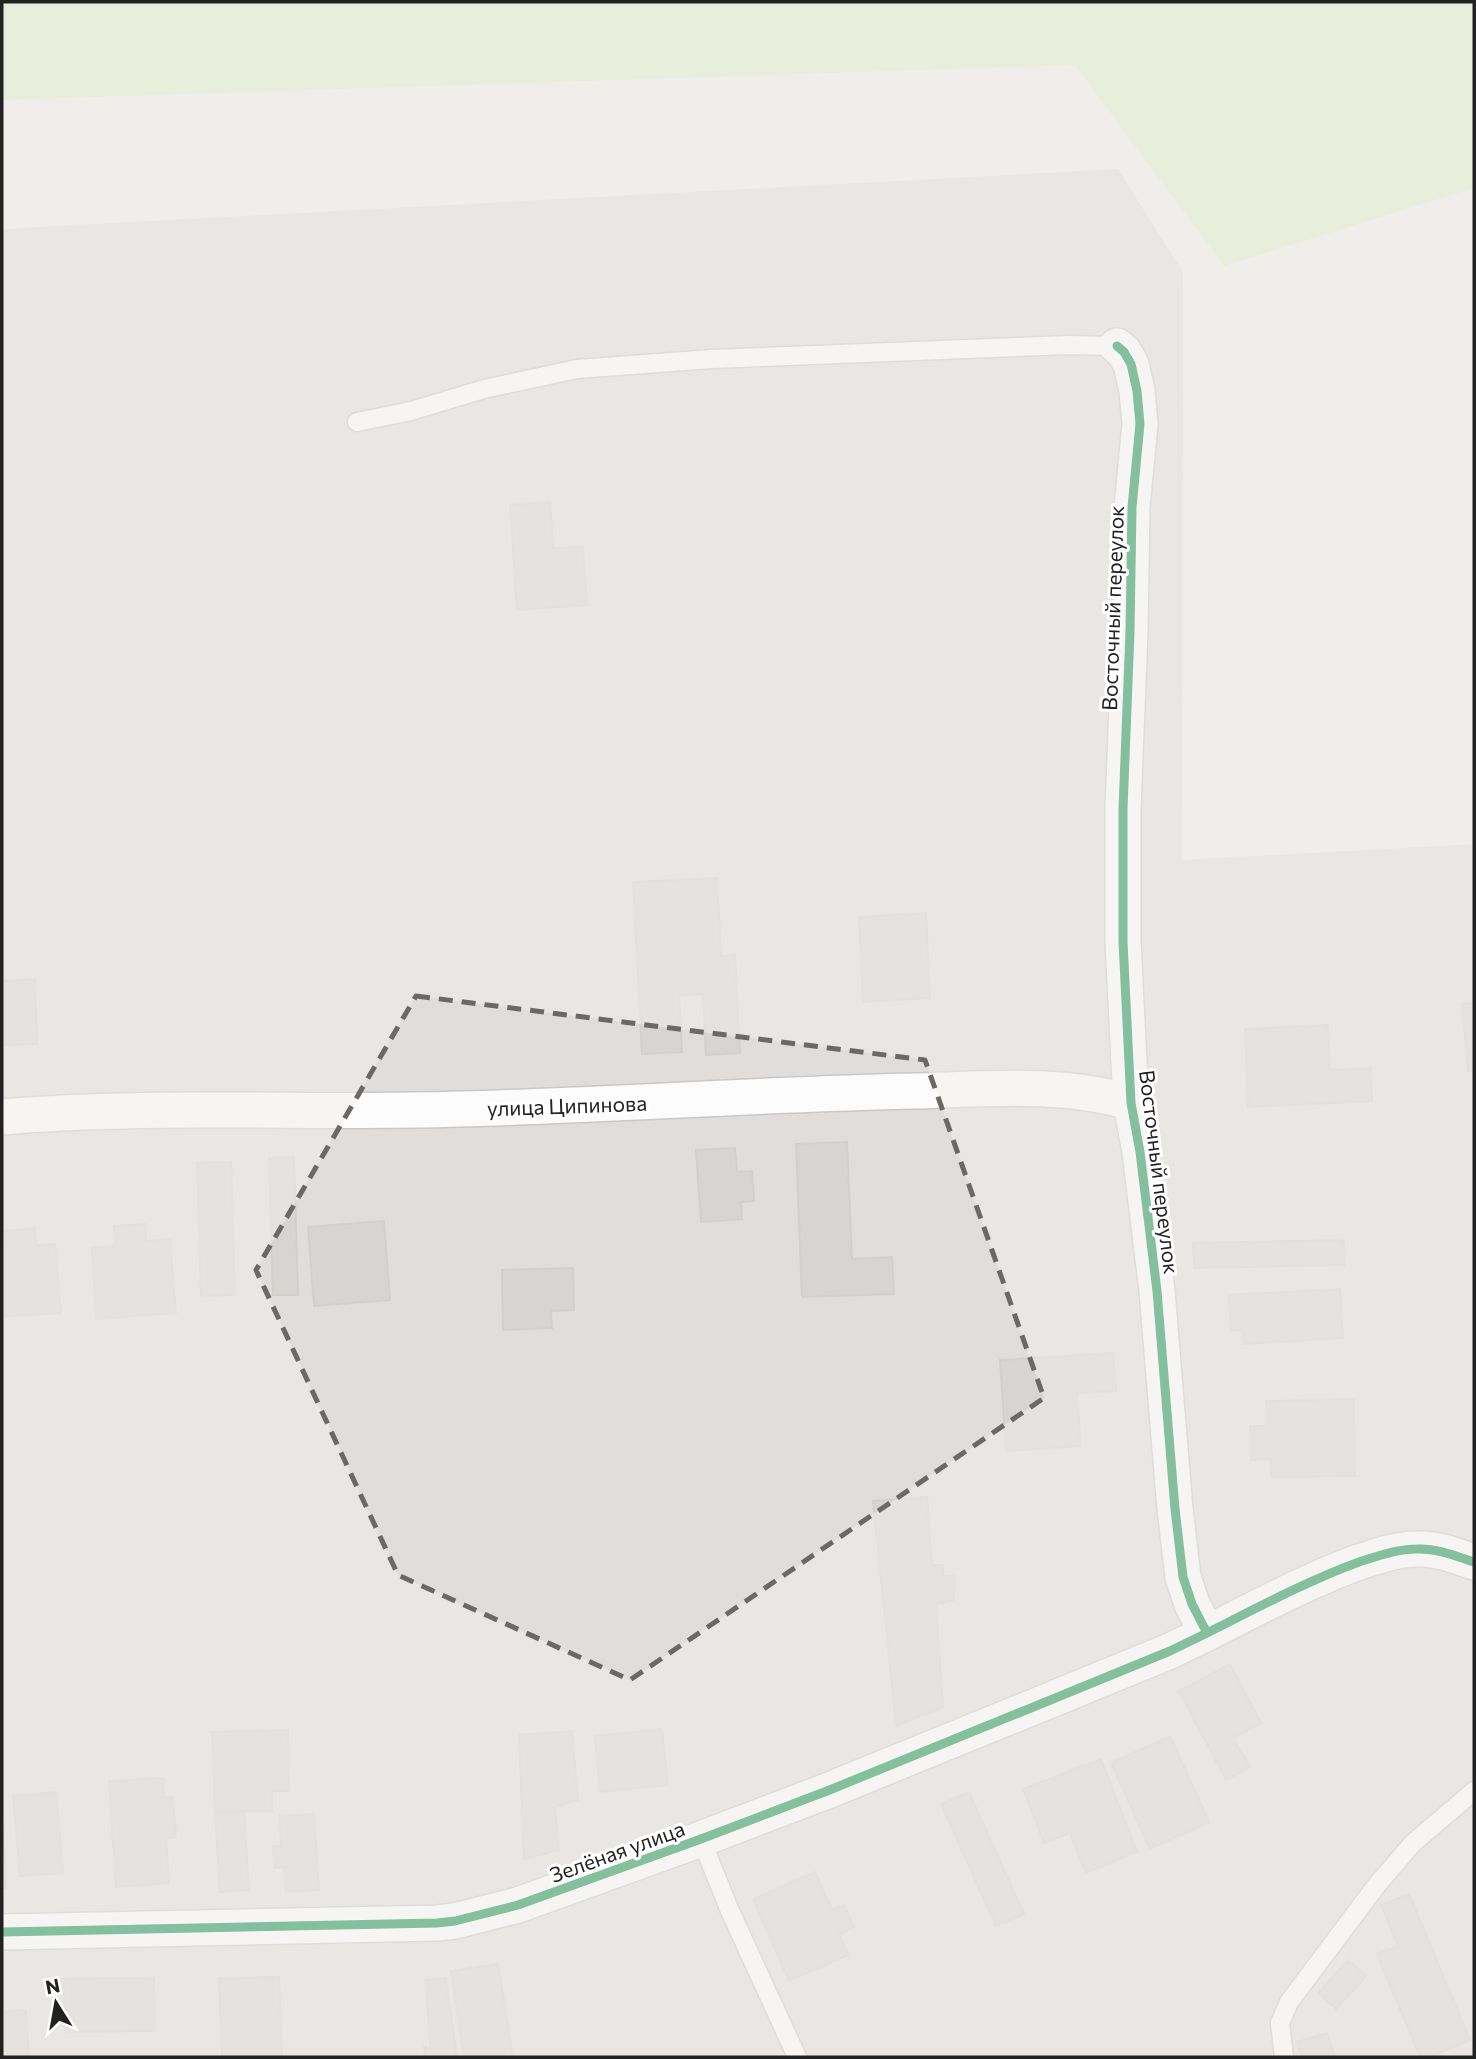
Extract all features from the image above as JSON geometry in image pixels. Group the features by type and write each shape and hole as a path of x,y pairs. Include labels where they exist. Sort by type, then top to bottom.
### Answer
{"street":[{"name":"Восточный переулок","path":"1117,345 1131,364 1140,424 1132,507 1123,809 1123,942 1131,1103 1140,1152 1157,1291 1174,1509 1183,1577 1192,1604 1208,1633"},
{"name":"улица Ципинова","path":"2,1117 164,1111 462,1109 839,1093 981,1090 1080,1091 1131,1103"},
{"path":"1208,1633 1306,1583 1399,1550 1444,1552 1474,1562"},
{"name":"Зелёная улица","path":"2,1933 455,1921 518,1905 827,1791 1208,1633"}],"lane":[{"path":"357,422 411,411 484,389 577,369 712,359 1056,345 1117,345"},
{"path":"1284,2057 1280,2023 1289,2002 1369,1894 1413,1843 1474,1791"},
{"path":"701,1839 730,1912 797,2057"}],"highlighted area":[{"path":"416,996 925,1060 1044,1398 630,1680 398,1575 256,1270"}],"shaded area":[{"path":"1118,169 1183,272 1182,860 1474,844 1474,2057 2,2057 2,229"}],"green space":[{"path":"2,2 1474,2 1474,188 1224,266 1075,65 2,100"}],"building":[{"path":"550,502 553,548 583,547 587,605 517,610 510,505"},
{"path":"717,878 721,956 735,955 740,1053 706,1055 703,994 679,996 682,1052 642,1054 633,882"},
{"path":"926,913 930,998 863,1002 859,917"},
{"path":"35,979 37,1044 2,1045 2,981"},
{"path":"1474,1003 1474,1070 1468,1071 1462,1004"},
{"path":"1328,1025 1330,1070 1371,1068 1372,1101 1248,1107 1245,1029"},
{"path":"847,1142 852,1259 892,1257 894,1294 802,1297 796,1144"},
{"path":"735,1148 737,1172 752,1171 754,1201 741,1202 742,1219 701,1222 696,1150"},
{"path":"294,1157 298,1295 273,1295 269,1158"},
{"path":"231,1162 235,1295 201,1296 197,1163"},
{"path":"384,1221 390,1300 314,1306 308,1227"},
{"path":"145,1224 146,1241 170,1239 176,1313 96,1319 92,1248 115,1246 114,1226"},
{"path":"35,1228 36,1245 55,1244 61,1313 2,1317 2,1249 6,1249 5,1231"},
{"path":"1344,1240 1345,1265 1194,1268 1193,1243"},
{"path":"573,1268 574,1310 551,1311 552,1328 503,1330 502,1270"},
{"path":"1340,1289 1343,1338 1243,1344 1242,1330 1231,1331 1228,1295"},
{"path":"1113,1353 1116,1391 1077,1393 1081,1446 1006,1451 1000,1360"},
{"path":"1354,1399 1355,1476 1271,1477 1271,1459 1251,1460 1250,1426 1267,1426 1266,1401"},
{"path":"927,1497 932,1565 943,1565 943,1576 955,1575 954,1600 936,1604 943,1707 896,1726 873,1501"},
{"path":"1230,1664 1261,1723 1233,1738 1250,1767 1226,1780 1179,1691"},
{"path":"662,1729 668,1785 600,1792 595,1736"},
{"path":"288,1730 289,1791 272,1791 272,1811 215,1813 212,1732"},
{"path":"572,1731 578,1800 555,1807 559,1850 524,1859 519,1735"},
{"path":"1170,1736 1209,1822 1150,1849 1111,1763"},
{"path":"1101,1759 1137,1852 1086,1873 1070,1833 1044,1843 1023,1789"},
{"path":"163,1778 164,1798 173,1797 176,1837 166,1838 169,1883 116,1887 109,1781"},
{"path":"56,1792 63,1873 20,1876 13,1796"},
{"path":"969,1792 1024,1914 996,1926 941,1804"},
{"path":"2,1800 6,1888 2,1888"},
{"path":"244,1811 249,1890 220,1892 215,1813"},
{"path":"314,1814 319,1890 286,1892 284,1867 275,1868 273,1846 281,1846 279,1816"},
{"path":"815,1872 832,1910 844,1905 854,1927 839,1934 848,1955 789,1981 753,1899"},
{"path":"1409,1894 1470,2040 1430,2057 1420,2057 1377,1954 1398,1946 1381,1905"},
{"path":"1348,1960 1366,1976 1336,2009 1318,1993"},
{"path":"498,1964 513,2057 464,2057 451,1971"},
{"path":"279,1977 282,2057 222,2057 219,1978"},
{"path":"154,1978 155,2031 65,2032 64,1979"},
{"path":"446,1978 457,2057 425,2057 424,2047 430,2048 426,1980"},
{"path":"26,2010 29,2057 2,2057 2,2012"},
{"path":"1327,2033 1335,2057 1302,2057 1297,2042"}],"cycle path":[{"path":"1117,346 1131,364 1140,424 1132,507 1123,809 1123,942 1131,1103 1140,1152 1157,1291 1183,1577 1192,1604 1207,1633 1320,1578 1388,1553 1424,1549 1474,1562"},
{"path":"2,1932 455,1921 518,1905 827,1791 1170,1651 1207,1633"}]}
